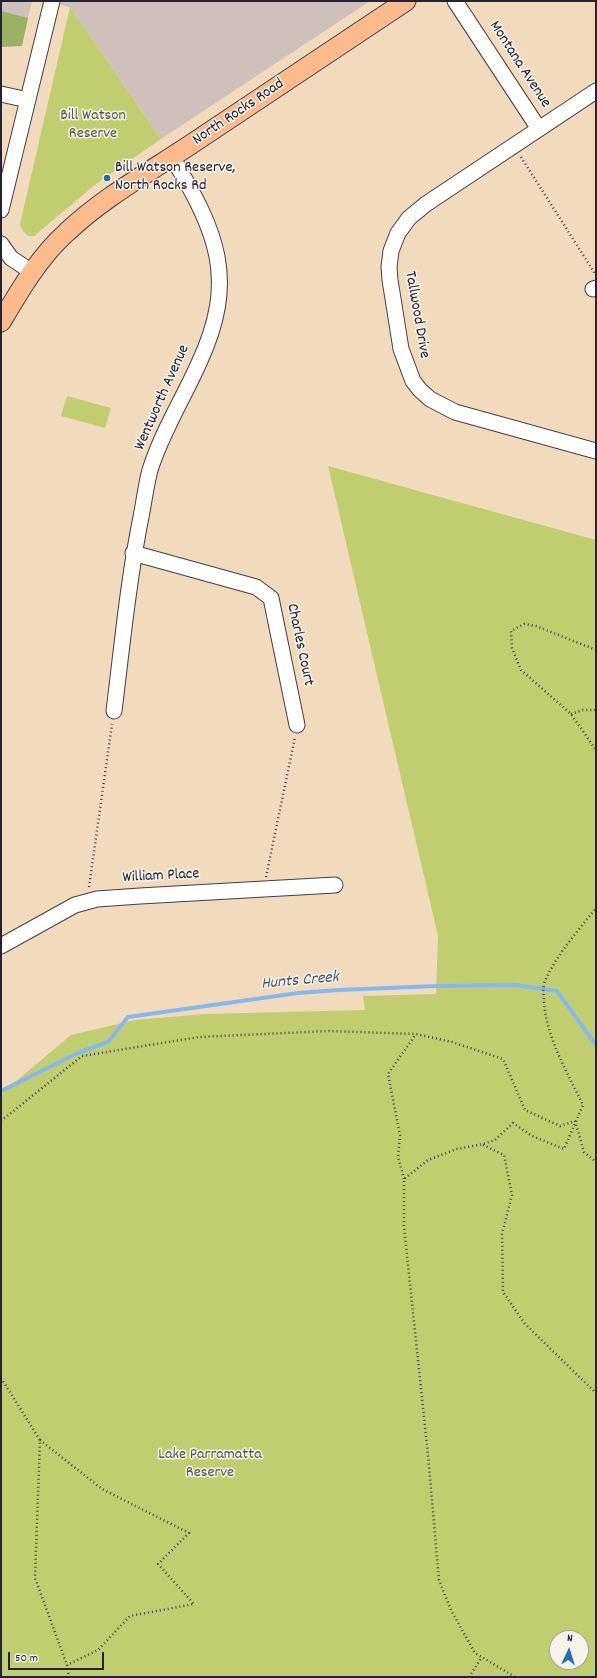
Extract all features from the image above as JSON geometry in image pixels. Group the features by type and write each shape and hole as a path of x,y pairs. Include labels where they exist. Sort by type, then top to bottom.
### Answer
{"main road":[{"name":"North Rocks Road","path":"1,322 32,272 66,232 93,210 125,187 406,1"}],"street":[{"path":"1,210 52,1"},
{"name":"Montana Avenue","path":"455,1 539,129"},
{"name":"Tallwood Drive","path":"596,91 426,204 409,218 398,233 391,251 389,267 401,349 413,381 420,390 440,405 455,412 596,451"},
{"path":"1,94 28,100"},
{"name":"Wentworth Avenue","path":"114,711 133,553 150,470 172,416 200,363 215,323 221,279 214,241 206,219 172,157"},
{"path":"1,244 11,258 32,272"},
{"name":"Charles Court","path":"133,553 256,587 271,598 297,725"},
{"name":"William Place","path":"1,946 75,905 96,899 335,885"}],"path":[{"path":"514,146 594,272 594,289"},
{"path":"596,650 536,626 524,624 512,631 512,648 521,670 571,714 596,750"},
{"path":"571,714 583,710 596,710"},
{"path":"87,902 114,711"},
{"path":"263,890 293,752 297,725"},
{"path":"404,1179 428,1160 457,1149 495,1140 513,1122 532,1136 564,1149 583,1105 554,1046 546,1020 544,982 558,958 596,908"},
{"path":"1,1121 82,1056 199,1037 329,1031 416,1034 452,1042 503,1059 524,1110 560,1126 575,1121"},
{"path":"416,1034 388,1074 400,1135 398,1157 404,1179 404,1227 428,1455 439,1580 451,1610 476,1653 515,1677"},
{"path":"575,1121 584,1152 596,1162"},
{"path":"483,1144 504,1155 512,1195 502,1234 503,1292 524,1324 596,1393"},
{"path":"1,1378 40,1440 102,1488 189,1533 158,1564 194,1604 130,1616 98,1650 67,1665"},
{"path":"40,1440 35,1578 67,1665 69,1677"},
{"path":"469,1677 482,1657"}],"shaded area":[{"path":"1,1 32,1 28,18 1,11"},
{"path":"44,1 370,1 161,139 70,7"}],"green space":[{"name":"Bill Watson Reserve","path":"70,7 161,139 96,184 34,236 28,236 23,231 20,224"},
{"path":"1,11 28,18 22,46 1,47"},
{"path":"67,396 111,408 105,428 61,416"},
{"name":"Lake Parramatta Reserve","path":"328,466 596,540 596,1677 1,1677 1,1094 71,1035 135,1020 205,1014 365,1010 363,996 436,994 438,936"}],"waterway":[{"name":"Hunts Creek","path":"1,1091 78,1053 108,1042 128,1017 298,993 436,986 515,985 557,991 596,1045"}],"place":[{"name":"Bill Watson Reserve, North Rocks Rd","path":"107,178"}]}
